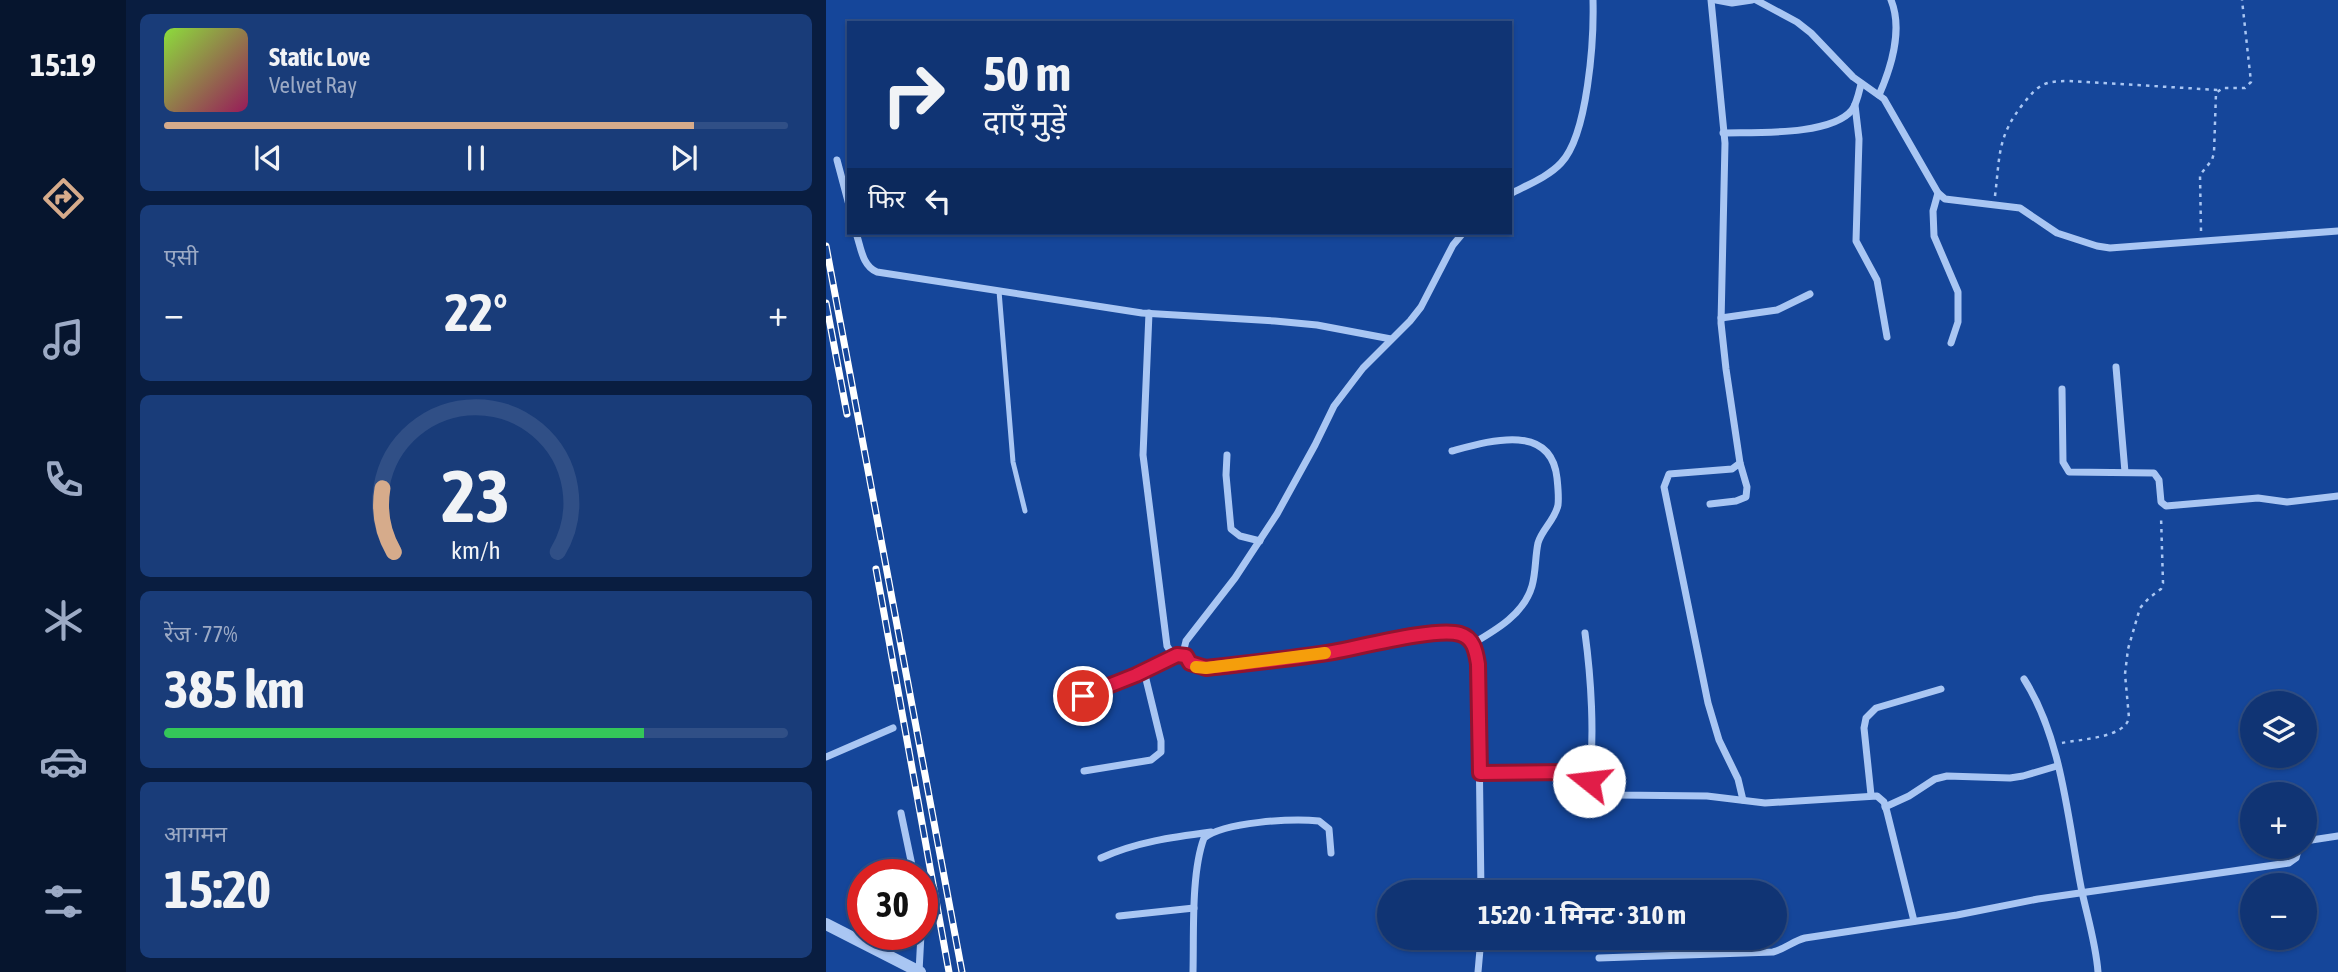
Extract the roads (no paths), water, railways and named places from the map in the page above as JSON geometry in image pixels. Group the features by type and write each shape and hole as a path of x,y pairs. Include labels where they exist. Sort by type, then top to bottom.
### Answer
{"street":[{"path":"1512,193 1561,163 1572,149 1578,135 1591,45 1593,0"},
{"path":"1710,504 1746,497 1747,487 1740,463 1721,318 1725,163 1714,0 1732,3 1754,0 1797,22 1861,84 1879,95 1889,107 1938,193 1945,199 2020,208 2048,229 2097,246 2122,248 2338,231"},
{"path":"1879,95 1893,49 1895,20 1891,0"},
{"path":"1723,133 1809,129 1841,119 1850,113 1855,105 1861,84"},
{"path":"1855,105 1859,139 1856,241 1877,279 1887,337"},
{"path":"837,160 847,198"},
{"path":"1938,193 1933,211 1934,236 1958,292 1958,322 1951,343"},
{"path":"857,235 865,261 872,270 1149,313 1285,322 1391,340"},
{"path":"1461,235 1453,245 1421,307 1350,384 1334,407 1260,541 1236,578 1185,641 1184,649 1190,663 1206,668 1331,652 1413,636 1450,633 1469,638 1478,664 1481,880"},
{"path":"1721,318 1777,310 1810,295"},
{"path":"1149,313 1143,455 1145,483 1163,633 1167,646 1177,655"},
{"path":"2116,367 2125,472"},
{"path":"2062,389 2063,462 2066,470 2075,473 2148,471 2157,475 2161,502 2170,506 2258,498 2287,502 2338,496"},
{"path":"1452,452 1490,440 1524,440 1542,448 1553,458 1559,494 1554,518 1538,544 1532,588 1526,600 1515,614 1472,644"},
{"path":"1227,455 1231,529 1240,536 1260,541"},
{"path":"1740,463 1732,469 1669,474 1664,487 1708,703 1719,740 1738,779 1743,800"},
{"path":"1585,633 1591,752 1589,781"},
{"path":"1067,702 1177,655 1186,656"},
{"path":"1084,771 1151,760 1161,752 1161,741 1144,671"},
{"path":"2024,680 2034,694 2052,745 2068,813 2098,972"},
{"path":"1871,795 1864,728 1866,718 1876,708 1941,689"},
{"path":"826,757 893,727"},
{"path":"1885,807 1936,779 1947,776 2023,776 2057,766"},
{"path":"1480,773 1577,773 1604,793 1617,795 1707,796 1765,803 1871,795 1881,798 1914,921"},
{"path":"901,813 911,859"},
{"path":"1193,972 1194,908 1204,838 1220,828 1319,821 1329,829 1331,853"},
{"path":"1101,858 1129,846 1153,840 1212,832"},
{"path":"2317,839 2338,836"},
{"path":"1599,958 1773,952 1805,937 2289,863 2295,859"},
{"path":"1119,916 1194,908"},
{"path":"826,924 920,972 921,950"},
{"path":"1478,972 1481,950"}],"lane":[{"path":"999,291 1013,462 1025,512"}],"railway":[{"path":"826,246 962,972"},
{"path":"826,303 847,414"},
{"path":"876,569 949,972"}]}
